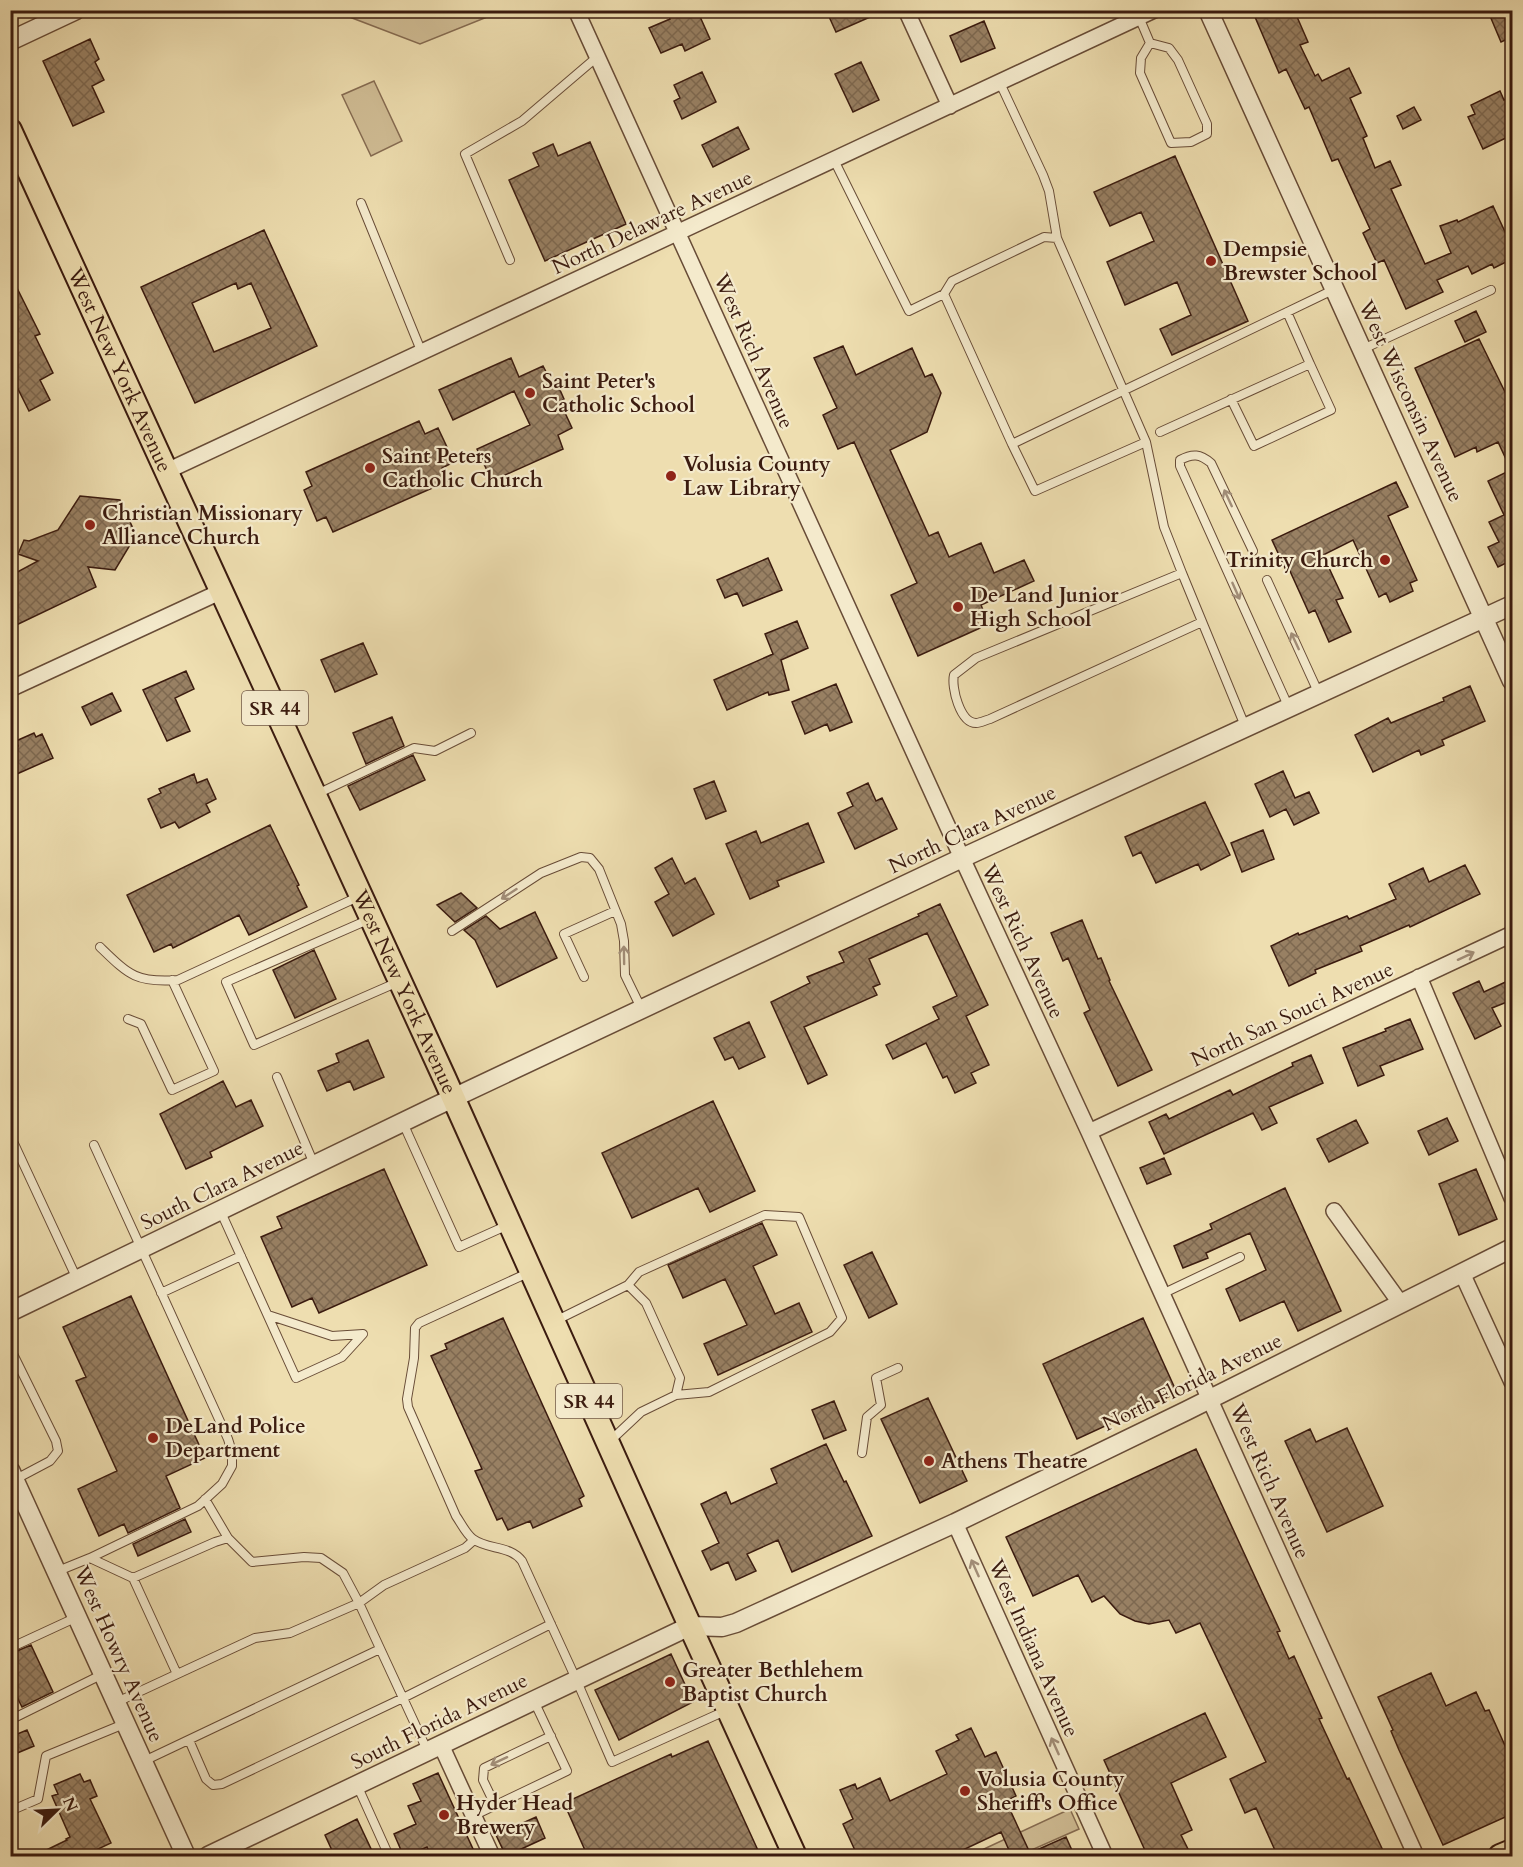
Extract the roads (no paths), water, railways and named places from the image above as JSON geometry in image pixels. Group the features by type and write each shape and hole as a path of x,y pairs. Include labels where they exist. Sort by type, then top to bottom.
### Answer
{"main road":[{"name":"West New York Avenue","path":"10,130 400,981 795,1857"},
{"path":"1500,1857 1512,1851"}],"street":[{"path":"10,41 76,10"},
{"name":"West Rich Avenue","path":"576,10 1089,1132 1416,1857"},
{"path":"906,10 950,106"},
{"name":"North Delaware Avenue","path":"167,471 1154,10"},
{"name":"West Wisconsin Avenue","path":"1208,10 1512,681"},
{"path":"10,689 222,591"},
{"name":"North Clara Avenue","path":"453,1098 962,858 1512,605"},
{"name":"North San Souci Avenue","path":"1089,1132 1512,934"},
{"path":"1419,977 1512,1198"},
{"name":"South Clara Avenue","path":"10,1312 453,1098"},
{"path":"1334,1211 1401,1304"},
{"name":"North Florida Avenue","path":"690,1626 722,1627 736,1623 955,1523 1210,1400 1512,1248"},
{"path":"1462,1273 1512,1382"},
{"name":"West Howry Avenue","path":"13,1482 186,1857"},
{"name":"West Indiana Avenue","path":"955,1523 1105,1857"},
{"name":"South Florida Avenue","path":"208,1857 690,1626"},
{"path":"434,1748 473,1816 492,1857"}],"lane":[{"path":"1139,17 1150,43"},
{"path":"1150,43 1169,48 1178,60 1207,124 1207,134 1191,142 1171,143 1140,73 1141,58 1150,43"},
{"path":"510,260 465,154 522,121 597,57"},
{"path":"1000,82 1049,191 1057,238 1146,442 1164,527 1246,727"},
{"path":"834,160 909,311 944,294 952,281 1044,237 1057,238"},
{"path":"361,203 422,353"},
{"path":"1012,444 1335,289"},
{"path":"1363,349 1491,290"},
{"path":"944,294 1035,491 1146,442"},
{"path":"1231,399 1254,446 1331,410 1287,312"},
{"path":"1160,432 1310,364"},
{"path":"1253,551 1212,463 1202,456 1191,455 1180,460 1180,466 1288,708"},
{"path":"1182,573 976,658 954,675 952,683 959,705 969,721 976,723 990,719 1202,622"},
{"path":"1267,580 1319,694"},
{"path":"315,795 414,748 435,751 471,733"},
{"path":"452,931 542,873 581,857 590,858 599,869 621,924 625,975 642,1009"},
{"path":"100,947 126,972 143,980 158,982 178,980 361,896"},
{"path":"584,978 564,934 615,911"},
{"path":"371,918 226,982 254,1046 400,981"},
{"path":"128,1019 141,1024 172,1090 214,1071 172,981"},
{"path":"277,1077 315,1165"},
{"path":"403,1123 459,1247 510,1224"},
{"path":"10,1135 77,1279"},
{"path":"56,1572 198,1506 222,1484 232,1466 232,1452 228,1439 94,1144"},
{"path":"220,1210 267,1315 296,1378 342,1357 363,1334 332,1336 267,1315"},
{"path":"554,1321 628,1285 639,1272 765,1215 799,1217 842,1318 830,1332 709,1392 676,1395 641,1412 608,1443"},
{"path":"161,1293 241,1256"},
{"path":"1162,1294 1240,1257"},
{"path":"531,1271 419,1323 415,1328 408,1407 456,1516 474,1540 518,1556 612,1762 728,1710"},
{"path":"628,1285 646,1303 680,1377 676,1395"},
{"path":"10,1334 13,1354 56,1441 57,1451 50,1461 13,1482"},
{"path":"862,1454 867,1418 881,1406 876,1378 898,1368"},
{"path":"205,1499 228,1538 252,1562 304,1557 321,1558 343,1573 403,1698 434,1748"},
{"path":"133,1578 228,1538"},
{"path":"116,1703 255,1638 290,1633 359,1604 384,1585 465,1548 474,1540"},
{"path":"90,1558 133,1578 177,1674"},
{"path":"10,1648 77,1617"},
{"path":"189,1740 206,1779 213,1785 218,1785 403,1698 551,1624"},
{"path":"142,1761 380,1649"},
{"path":"10,1720 103,1674"},
{"path":"473,1816 567,1770 534,1700"},
{"path":"10,1811 38,1799 46,1756 125,1723"},
{"path":"495,1805 483,1780 484,1768 551,1736"},
{"path":"357,1785 389,1857"}],"place":[{"name":"Dempsie Brewster School","path":"1211,261"},
{"name":"Saint Peter's Catholic School","path":"530,393"},
{"name":"Saint Peters Catholic Church","path":"370,468"},
{"name":"Volusia County Law Library","path":"671,476"},
{"name":"Christian Missionary Alliance Church","path":"90,525"},
{"name":"Trinity Church","path":"1385,560"},
{"name":"De Land Junior High School","path":"958,607"},
{"name":"DeLand Police Department","path":"153,1438"},
{"name":"Athens Theatre","path":"929,1461"},
{"name":"Greater Bethlehem Baptist Church","path":"670,1682"},
{"name":"Volusia County Sheriff's Office","path":"965,1791"},
{"name":"Hyder Head Brewery","path":"444,1815"}]}
